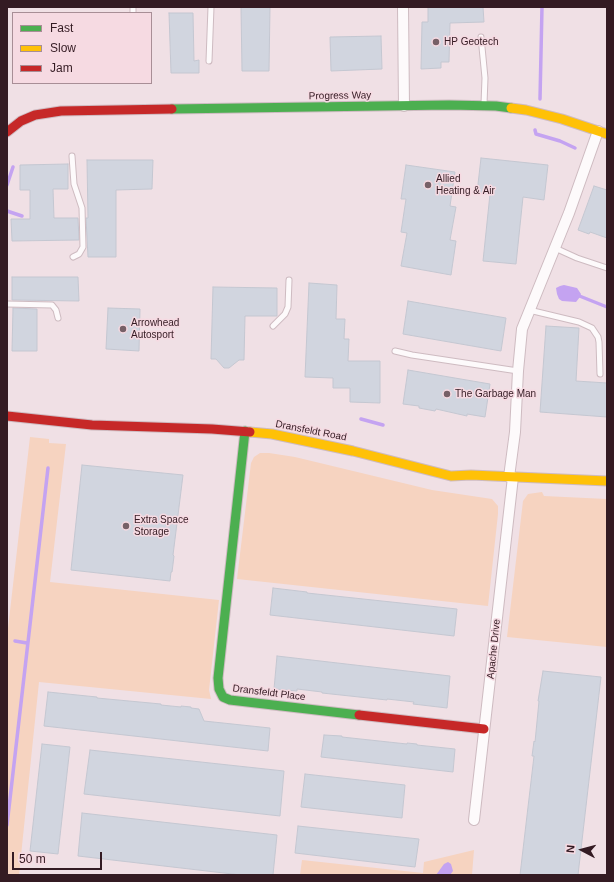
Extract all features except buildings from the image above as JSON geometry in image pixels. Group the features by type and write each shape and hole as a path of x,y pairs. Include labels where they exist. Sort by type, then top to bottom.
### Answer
{"street":[{"path":"403,7 404,106"},
{"name":"Progress Way","path":"7,132 21,121 35,115 53,112 404,106 510,107 538,112 603,132"},
{"name":"Apache Drive","path":"474,820 511,477 522,329 603,132"},
{"name":"Dransfeldt Road","path":"7,416 92,425 245,431 285,436 338,447 451,476 471,475 607,481"},
{"name":"Dransfeldt Place","path":"245,431 218,678 219,689 223,697 237,701 484,730"}],"lane":[{"path":"209,61 210,7"},
{"path":"481,37 484,78 484,106"},
{"path":"72,156 74,184 82,208 83,247 79,254 73,257"},
{"path":"555,248 577,258 607,268"},
{"path":"273,326 285,314 288,307 289,280"},
{"path":"7,304 52,305 56,310 58,318"},
{"path":"529,310 579,322 592,328 598,337 599,342 600,374"},
{"path":"395,351 412,355 518,371"}],"shaded area":[{"path":"564,285 577,288 581,294 576,302 562,301 559,299 556,288"},
{"path":"30,437 49,439 49,443 66,444 50,582 219,600 209,690 211,699 39,682 19,875 7,875 7,637"},
{"path":"260,453 295,457 432,490 492,499 498,506 498,514 488,606 237,579 251,463 254,457"},
{"path":"542,492 544,496 607,499 607,647 507,637 523,501 528,494"},
{"path":"474,850 472,875 300,875 302,860 423,873 424,862"},
{"path":"448,862 451,864 453,871 450,875 436,875 444,864"}],"waterway":[{"path":"540,99 542,7"},
{"path":"535,130 536,134 560,141 575,148"},
{"path":"7,185 13,167"},
{"path":"7,211 22,216"},
{"path":"577,295 607,307"},
{"path":"361,419 383,425"},
{"path":"7,825 48,468"},
{"path":"15,641 27,643"}],"traffic: fast":[{"path":"172,109 449,105 496,106 511,108"},
{"path":"245,431 218,678 219,689 223,697 230,700 359,715"}],"traffic: slow":[{"path":"511,108 526,110 562,119 607,134"},
{"path":"250,432 272,434 353,451 451,476 471,475 607,481"}],"traffic: jam":[{"path":"7,132 21,121 35,115 61,111 172,109"},
{"path":"7,416 92,425 212,429 250,432"},
{"path":"359,715 484,729"}],"place":[{"name":"HP Geotech","path":"436,42"},
{"name":"Allied Heating & Air","path":"428,185"},
{"name":"Arrowhead Autosport","path":"123,329"},
{"name":"The Garbage Man","path":"447,394"},
{"name":"Extra Space Storage","path":"126,526"}]}
